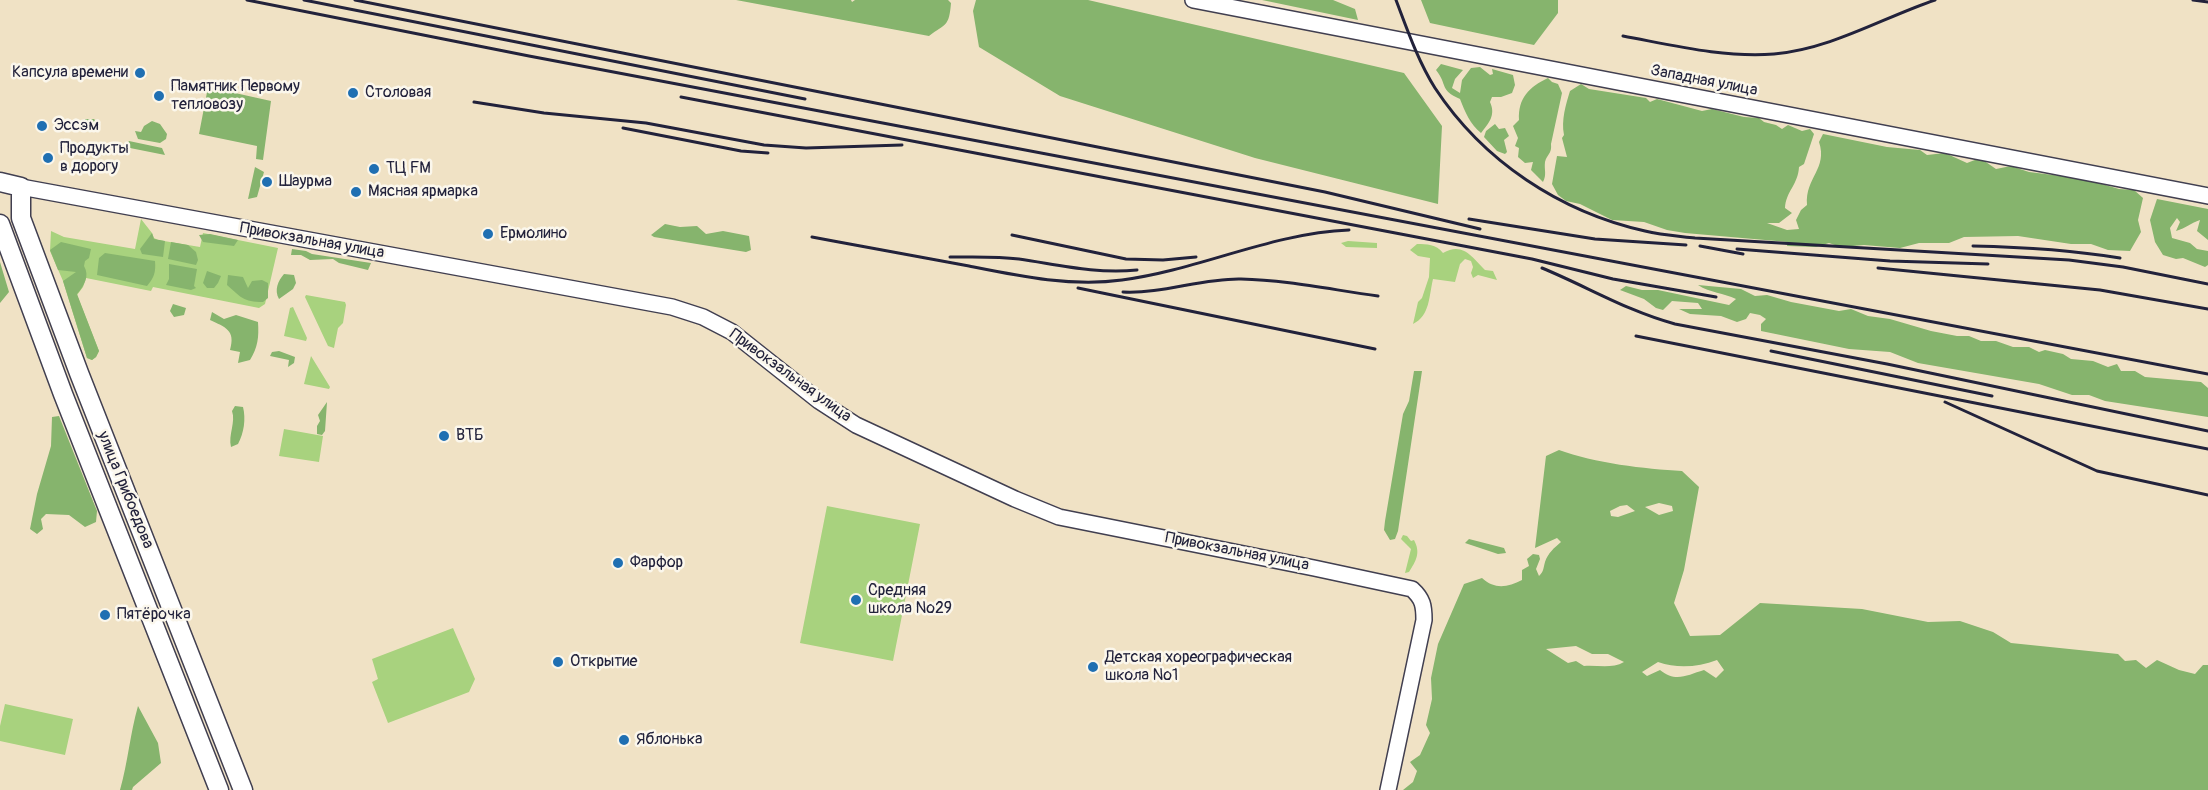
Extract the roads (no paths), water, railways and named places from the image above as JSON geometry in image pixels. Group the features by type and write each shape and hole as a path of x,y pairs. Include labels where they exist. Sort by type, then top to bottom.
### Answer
{"main road":[{"name":"Привокзальная улица","path":"0,182 21,187"},
{"name":"улица Грибоедова","path":"21,187 21,218 79,374 243,790"},
{"name":"улица Грибоедова","path":"0,224 67,405 219,790"}],"street":[{"name":"Западная улица","path":"1193,0 2208,196"},
{"name":"Привокзальная улица","path":"21,187 672,308 703,317 732,332 819,401 856,425 1059,517 1402,586 1412,590 1421,598 1424,606 1424,620 1388,790"}],"railway":[{"path":"247,0 529,56 2208,374"},
{"path":"304,0 805,99"},
{"path":"355,0 1325,192 1480,229"},
{"path":"1396,0 1413,45 1429,78 1454,114 1476,138 1526,180 1583,211 1614,222 1651,232 1695,238 2069,260 2123,267 2208,284"},
{"path":"1623,36 1717,52 1774,54 1816,46 1935,0"},
{"path":"2193,0 2208,2"},
{"path":"681,97 1532,259 1613,279 1716,297"},
{"path":"474,102 544,113 646,123 764,145 806,148 902,145"},
{"path":"623,128 741,151 768,153"},
{"path":"1469,219 1595,239 1686,245"},
{"path":"812,237 1026,277 1103,282 1151,275 1291,238 1349,230"},
{"path":"1012,235 1126,259 1163,260 1196,257"},
{"path":"1700,246 1743,254"},
{"path":"1973,246 2046,249 2120,258"},
{"path":"1737,249 1890,261 1988,264"},
{"path":"950,257 1002,257 1092,270 1137,270"},
{"path":"1542,268 1624,306 1675,324 1887,364 2208,431"},
{"path":"1878,268 2100,290 2208,309"},
{"path":"1123,292 1153,291 1226,279 1241,279 1293,283 1378,296"},
{"path":"1078,288 1375,349"},
{"path":"1636,336 2208,449"},
{"path":"1771,351 1992,396"},
{"path":"1945,402 2097,471 2208,495"}],"place":[{"name":"Капсула времени","path":"140,73"},
{"name":"Столовая","path":"353,93"},
{"name":"Памятник Первому тепловозу","path":"159,96"},
{"name":"Эссэм","path":"42,126"},
{"name":"Продукты в дорогу","path":"48,158"},
{"name":"ТЦ FM","path":"374,169"},
{"name":"Шаурма","path":"267,182"},
{"name":"Мясная ярмарка","path":"356,192"},
{"name":"Ермолино","path":"488,234"},
{"name":"ВТБ","path":"444,436"},
{"name":"Фарфор","path":"618,563"},
{"name":"Средняя школа №29","path":"856,600"},
{"name":"Пятёрочка","path":"105,615"},
{"name":"Открытие","path":"558,662"},
{"name":"Детская хореографическая школа №1","path":"1093,667"},
{"name":"Яблонька","path":"624,740"}]}
